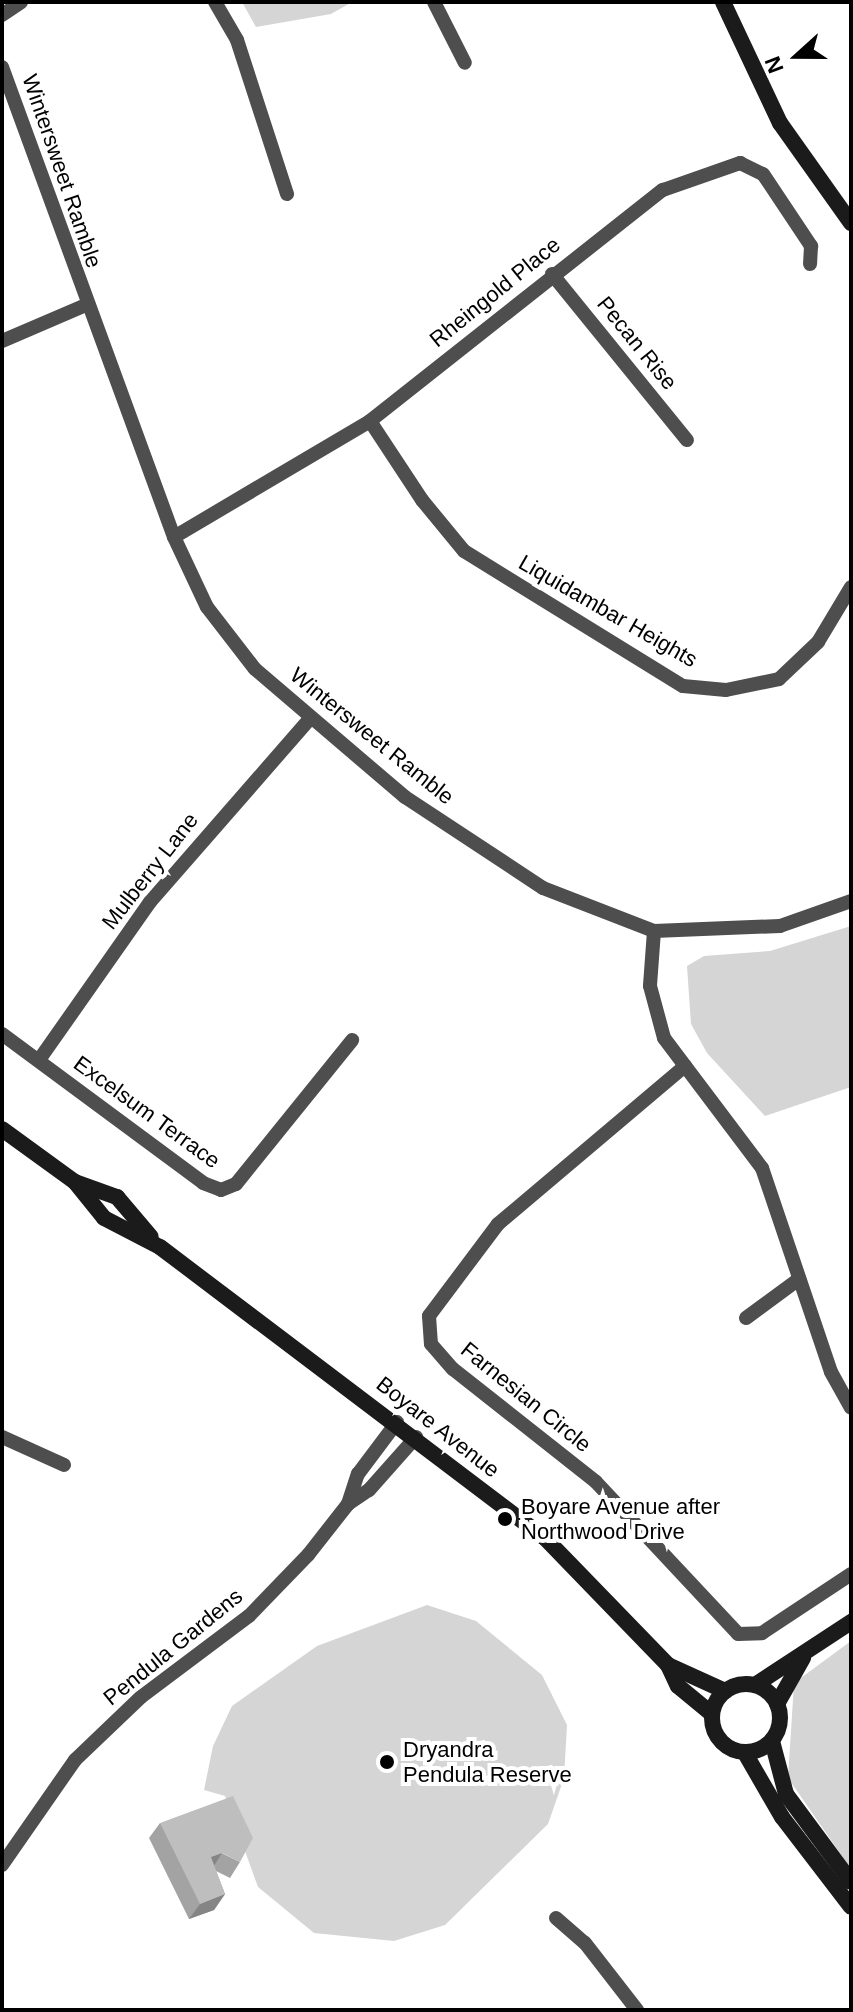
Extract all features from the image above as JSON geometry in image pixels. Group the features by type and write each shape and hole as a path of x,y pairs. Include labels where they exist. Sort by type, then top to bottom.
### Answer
{"street":[{"path":"2,15 21,2"},
{"path":"215,2 237,40 287,194"},
{"path":"434,2 465,63"},
{"path":"723,2 780,123 851,223"},
{"name":"Wintersweet Ramble","path":"2,67 86,305 174,537 207,607 255,669 309,720 405,797 543,888 654,931 780,926 851,901"},
{"name":"Rheingold Place","path":"174,537 370,421 552,274 663,190 740,163 763,174 811,246 810,264"},
{"name":"Pecan Rise","path":"552,274 687,440"},
{"path":"2,341 86,305"},
{"name":"Liquidambar Heights","path":"370,421 422,500 464,551 683,686 726,690 779,679 818,642 851,587"},
{"name":"Mulberry Lane","path":"39,1060 150,902 309,720"},
{"path":"654,931 650,986 664,1038 762,1168 831,1372 851,1408"},
{"name":"Excelsum Terrace","path":"2,1034 203,1183 221,1190 236,1184 352,1040"},
{"name":"Farnesian Circle","path":"685,1066 498,1224 429,1316 431,1344 453,1369 596,1482 738,1634 762,1633 851,1574"},
{"name":"Boyare Avenue","path":"2,1129 75,1182 104,1218 160,1247 397,1422 544,1537 668,1665 678,1686 712,1714"},
{"name":"Boyare Avenue","path":"75,1182 117,1197 160,1247"},
{"path":"746,1318 799,1279"},
{"name":"Pendula Gardens","path":"348,1504 358,1474 397,1422"},
{"path":"2,1437 64,1465"},
{"name":"Pendula Gardens","path":"2,1865 75,1760 141,1697 249,1616 308,1555 348,1504 369,1490 416,1437"},
{"path":"851,1622 804,1657 755,1685 725,1691 712,1714 719,1739 745,1753 782,1817 851,1907"},
{"path":"804,1657 777,1704 780,1723 772,1741 786,1794 851,1882"},
{"name":"Boyare Avenue","path":"668,1665 725,1691"},
{"path":"755,1685 777,1704"},
{"path":"745,1753 772,1741"},
{"path":"556,1918 585,1943 637,2010"}],"shaded area":[{"path":"242,2 352,2 331,14 256,27"},
{"path":"851,926 851,1087 765,1116 707,1053 691,1024 687,966 704,956 770,951"},
{"name":"Dryandra Pendula Reserve","path":"427,1605 476,1621 542,1675 567,1725 564,1778 548,1824 445,1925 394,1941 314,1933 258,1887 225,1796 204,1790 213,1746 232,1706 317,1646"},
{"path":"851,1641 851,1869 788,1778 794,1683"}],"building":[{"path":"233,1796 253,1838 240,1862 222,1853 211,1857 225,1894 200,1904 160,1823"}],"place":[{"name":"Boyare Avenue after Northwood Drive","path":"505,1519"},
{"name":"Dryandra Pendula Reserve","path":"387,1762"}]}
